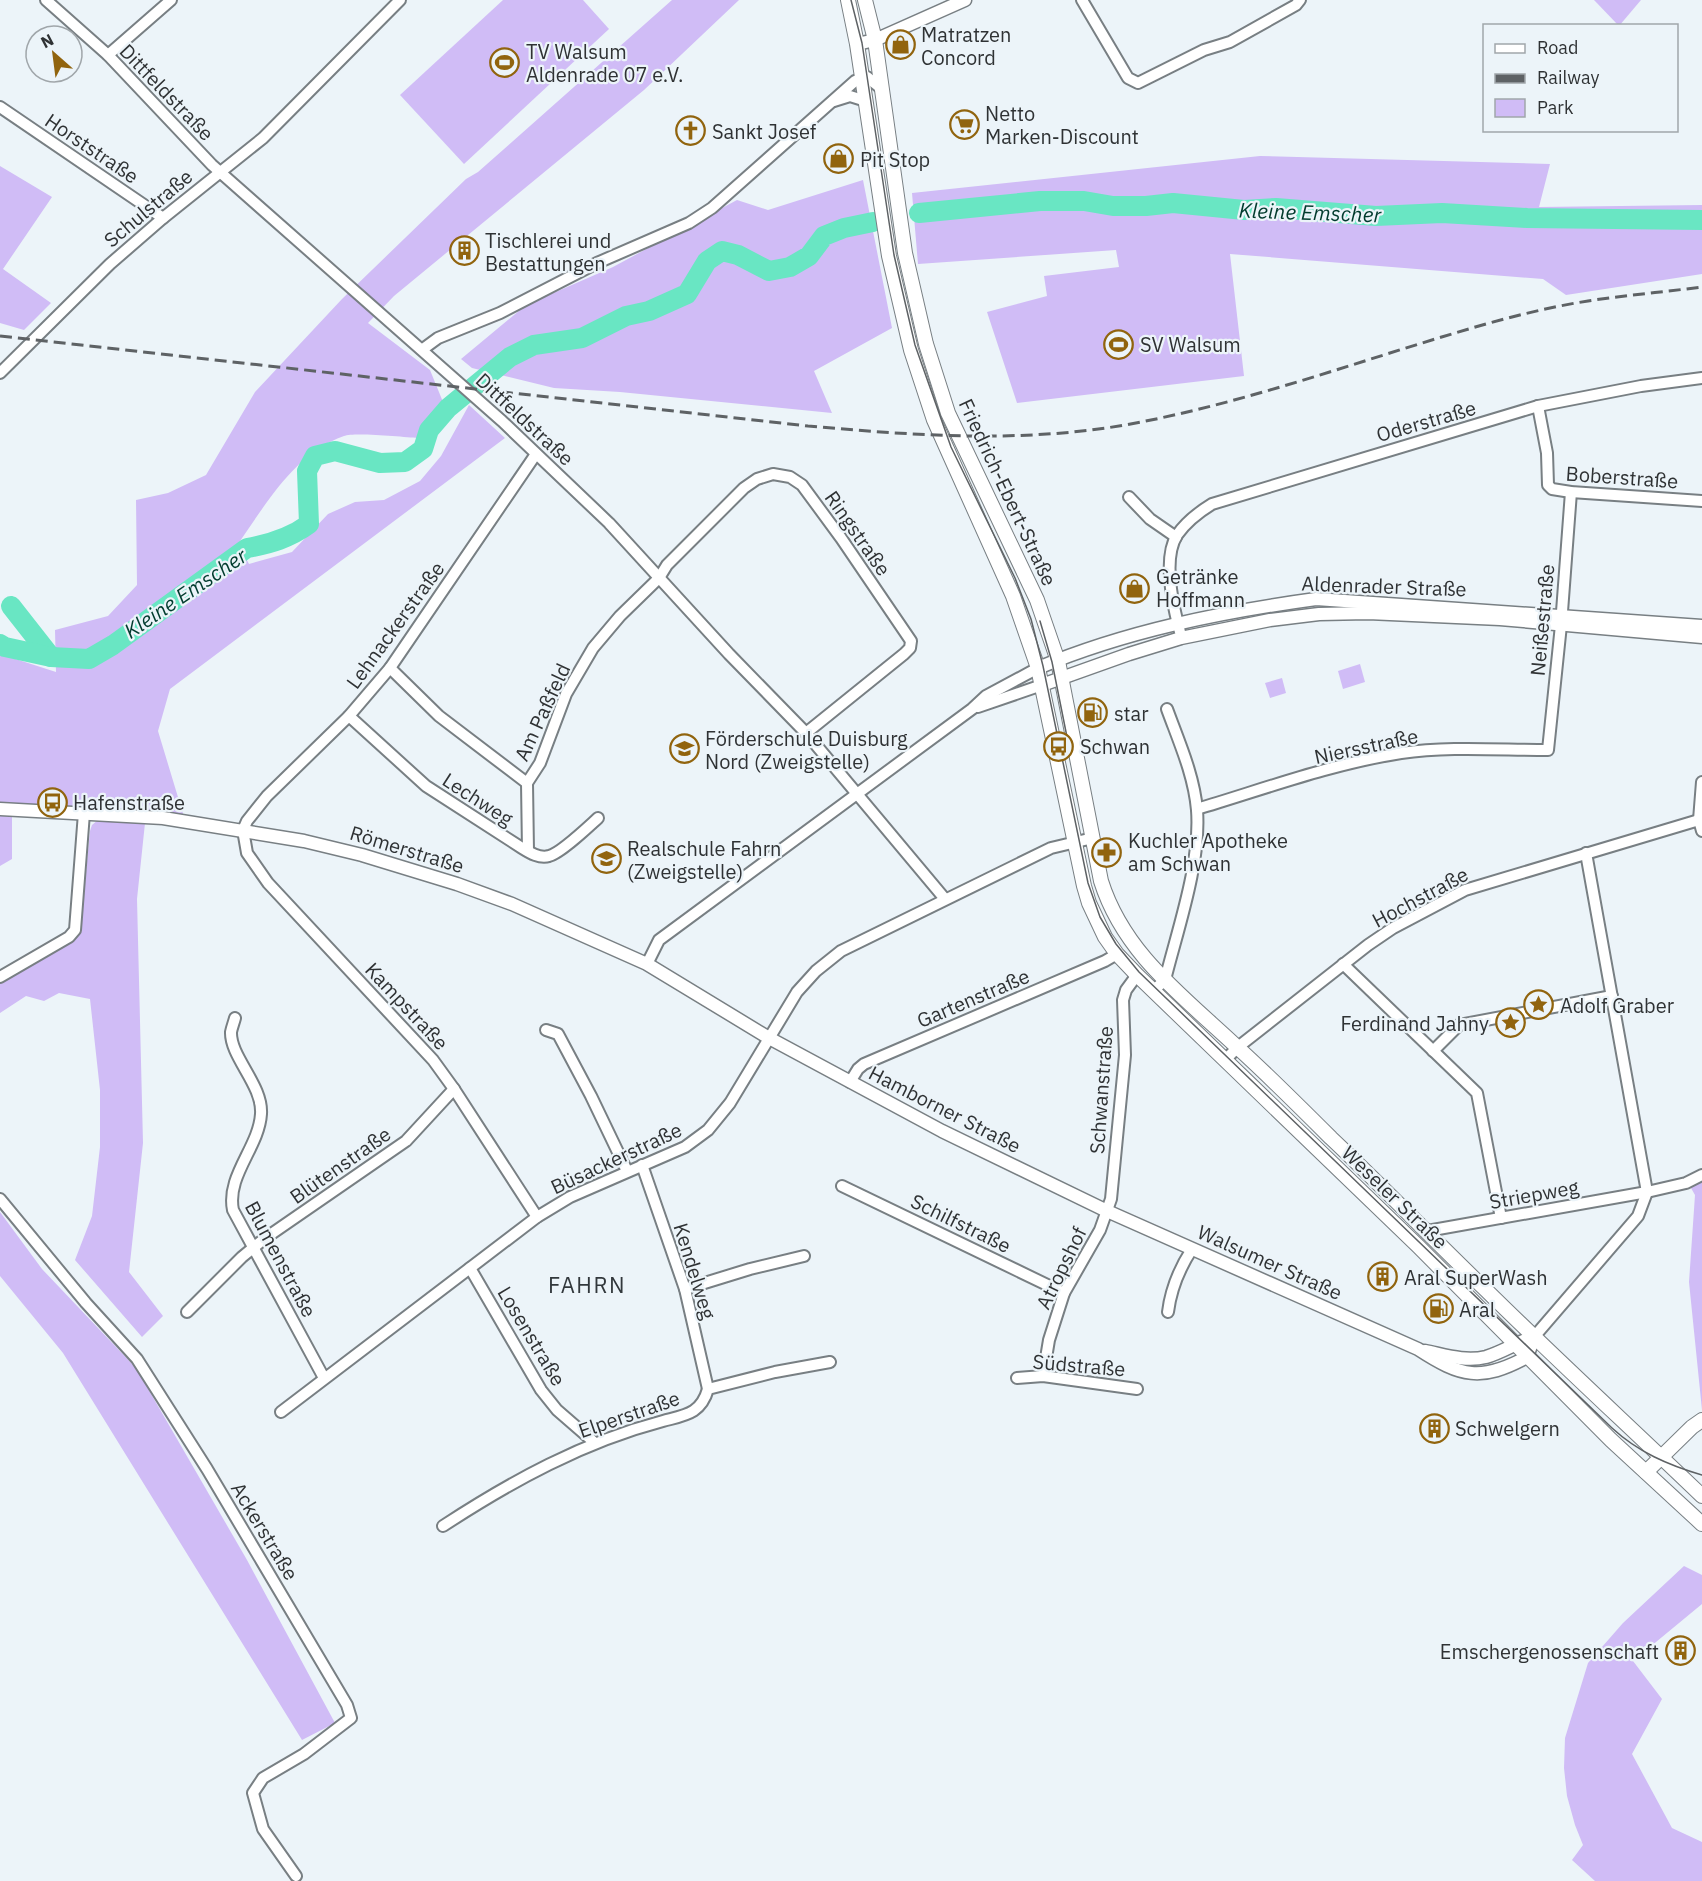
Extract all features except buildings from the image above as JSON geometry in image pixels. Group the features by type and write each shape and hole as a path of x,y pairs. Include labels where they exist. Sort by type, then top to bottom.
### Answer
{"main road":[{"name":"Friedrich-Ebert-Straße","path":"848,0 857,44 889,256 911,350 934,420 1013,596 1038,668 1089,903 1116,954 1137,975"},
{"name":"Friedrich-Ebert-Straße","path":"865,0 875,40 905,253 926,344 948,413 1037,600 1058,660 1101,881 1114,914 1135,948 1165,980"},
{"name":"Weseler Straße","path":"1137,975 1418,1246 1527,1357 1702,1524"},
{"name":"Weseler Straße","path":"1165,980 1238,1047 1534,1337 1702,1496"},
{"path":"1646,1472 1702,1420"}],"street":[{"name":"Dittfeldstraße","path":"46,0 108,55 220,172 360,297 423,349 609,524 729,654 806,733 945,899"},
{"path":"108,55 171,0"},
{"name":"Schulstraße","path":"0,374 110,264 163,218 263,138 400,0"},
{"path":"857,44 875,40 965,0"},
{"path":"1082,0 1128,78 1137,82 1204,50 1230,42 1296,5 1299,0"},
{"path":"423,349 438,338 500,313 597,263 689,223 712,208 855,81 862,77 872,79 882,89"},
{"path":"829,104 841,97 850,96 866,101"},
{"name":"Horststraße","path":"0,107 163,218"},
{"name":"Oderstraße","path":"1181,638 1169,575 1170,557 1176,537 1198,513 1212,504 1539,406 1641,386 1702,378"},
{"name":"Boberstraße","path":"1539,406 1547,453 1548,485 1552,489 1702,501"},
{"name":"Lehnackerstraße","path":"243,830 267,796 349,716 390,668 536,454"},
{"name":"Ringstraße","path":"659,578 667,565 712,518 750,483 773,474 790,477 802,485 911,641 910,648 904,654 806,733"},
{"name":"Neißestraße","path":"1548,750 1571,492"},
{"path":"1129,497 1150,519 1176,537"},
{"name":"Am Paßfeld","path":"528,852 527,783 540,763 566,694 593,648 620,616 659,578"},
{"name":"Aldenrader Straße","path":"1038,668 1128,636 1177,623 1316,599 1561,620 1702,637"},
{"name":"Aldenrader Straße","path":"1042,685 1181,638 1319,614 1379,613 1702,626"},
{"path":"390,668 439,716 527,783"},
{"path":"647,964 659,940 972,709 986,696 1038,668"},
{"path":"972,709 1042,685"},
{"path":"1153,991 1165,980 1197,850 1197,809 1190,770 1167,710"},
{"name":"Lechweg","path":"349,716 426,786 528,852"},
{"name":"Niersstraße","path":"1197,809 1352,763 1401,753 1444,749 1548,750"},
{"path":"1702,787 1699,820 1702,831"},
{"name":"Römerstraße","path":"0,809 163,818 303,841 362,855 457,884 512,904 647,964 769,1038"},
{"path":"0,977 69,937 75,930 84,813"},
{"path":"528,852 539,856 549,856 598,818"},
{"name":"Hochstraße","path":"1225,1060 1238,1047 1342,964 1393,928 1465,890 1699,820"},
{"name":"Kampstraße","path":"243,830 247,853 268,883 433,1059 537,1217"},
{"name":"Büsackerstraße","path":"281,1412 537,1217 570,1197 684,1147 708,1130 730,1103 797,992 816,971 841,951 1051,848 1093,838"},
{"path":"1527,1357 1534,1337 1638,1216 1647,1192 1586,853"},
{"name":"Gartenstraße","path":"850,1082 864,1064 1105,961 1116,954"},
{"path":"1342,964 1477,1093 1501,1218"},
{"name":"Schwanstraße","path":"1107,1210 1111,1199 1125,1055 1123,1000 1126,990 1137,975"},
{"path":"1433,1051 1459,1025 1612,996"},
{"name":"Blumenstraße","path":"235,1018 231,1032 234,1045 255,1088 260,1101 261,1113 259,1126 232,1192 233,1210 324,1378"},
{"path":"546,1030 558,1034 627,1171"},
{"name":"Hamborner Straße","path":"769,1038 942,1131 1107,1210"},
{"name":"Blütenstraße","path":"187,1312 254,1247 406,1142 454,1089"},
{"name":"Kendelweg","path":"642,1165 685,1289 708,1389"},
{"name":"Striepweg","path":"1427,1232 1647,1192 1686,1183 1702,1175"},
{"name":"Schilfstraße","path":"842,1186 1064,1293"},
{"name":"Ackerstraße","path":"0,1199 86,1303 137,1359 207,1469 347,1705 351,1718 304,1754 263,1778 253,1793 263,1829 296,1876"},
{"name":"Walsumer Straße","path":"1107,1210 1418,1349 1439,1363 1459,1372 1473,1374 1489,1372 1527,1357"},
{"name":"Atropshof","path":"1043,1376 1048,1340 1064,1293 1100,1230 1107,1210"},
{"path":"1168,1312 1170,1293 1179,1268 1191,1249"},
{"path":"685,1289 750,1269 804,1256"},
{"name":"Losenstraße","path":"470,1268 541,1390 557,1410 595,1443"},
{"name":"Walsumer Straße","path":"1418,1349 1461,1359 1485,1357 1514,1343 1534,1337"},
{"path":"708,1389 775,1372 830,1362"},
{"name":"Südstraße","path":"1017,1378 1043,1376 1137,1389"},
{"name":"Elperstraße","path":"443,1526 524,1477 595,1443 692,1413 705,1401 708,1389"}],"green space":[{"name":"TV Walsum Aldenrade 07 e.V.","path":"503,0 583,0 609,29 464,164 400,95"},
{"path":"672,0 739,0 644,90 394,296 368,323 430,370 443,402 418,438 358,434 344,436 327,444 311,454 283,481 238,544 249,564 292,552 328,514 355,502 384,500 420,481 441,456 469,405 505,438 170,689 158,731 184,817 0,803 0,654 56,672 55,630 108,616 137,585 136,500 168,493 206,475 255,392 342,299 466,179 478,172"},
{"path":"1594,0 1641,0 1621,24 1617,24"},
{"path":"1260,156 1550,164 1539,207 1702,205 1702,274 1566,295 1543,279 1230,254 1244,376 1017,403 987,312 1047,296 1044,276 1119,267 1116,250 918,264 912,193"},
{"path":"0,166 52,197 3,269 51,303 24,330 0,323"},
{"path":"863,180 892,328 814,371 832,413 620,392 554,388 472,368 461,359 526,305 613,267 737,200 768,210"},
{"path":"1360,664 1365,682 1343,689 1338,671"},
{"path":"1282,678 1286,693 1270,698 1265,683"},
{"path":"12,811 12,859 0,866 0,812"},
{"path":"98,820 145,823 137,899 143,1143 129,1272 163,1316 142,1337 75,1260 92,1216 100,1147 100,1090 90,999 59,993 44,1001 26,996 0,1013 0,983 70,942 80,933 90,831 92,825"},
{"path":"1702,1180 1702,1410 1689,1282 1695,1195 1691,1188"},
{"path":"0,1212 42,1269 136,1368 247,1560 335,1723 302,1740 63,1353 0,1276"},
{"path":"1684,1566 1702,1575 1702,1604 1633,1661 1662,1699 1632,1754 1672,1828 1702,1842 1702,1881 1595,1881 1572,1860 1583,1845 1567,1796 1564,1768 1565,1738 1588,1663 1623,1623"}],"waterway":[{"name":"Kleine Emscher","path":"919,213 1040,201 1084,201 1113,206 1173,203 1244,210 1276,208 1376,216 1442,213 1527,218 1702,220"},
{"name":"Kleine Emscher","path":"0,644 51,657 89,659 113,645 247,548 280,540 309,524 307,471 315,456 335,451 380,463 405,462 423,449 429,430 448,408 510,357 534,345 582,338 626,316 649,311 687,294 707,261 722,251 738,255 769,271 790,267 809,256 824,236 844,228 873,222"},
{"name":"Kleine Emscher","path":"11,606 51,657"}],"tram line":[{"path":"851,0 862,43 894,255 915,345 951,447 1015,578 1031,619 1043,666 1088,883 1100,917 1116,944 1139,972 1612,1428 1632,1444 1654,1457 1702,1475"},
{"path":"1040,621 1052,662 1070,752"}],"railway":[{"path":"0,336 808,426 933,435 1016,436 1099,429 1183,413 1225,403 1472,328 1530,313 1573,303 1702,287"}],"place":[{"name":"Matratzen Concord","path":"900,45"},
{"name":"TV Walsum Aldenrade 07 e.V.","path":"505,62"},
{"name":"Netto Marken-Discount","path":"964,125"},
{"name":"Sankt Josef","path":"691,131"},
{"name":"Pit Stop","path":"839,159"},
{"name":"Tischlerei und Bestattungen","path":"464,251"},
{"name":"SV Walsum","path":"1119,344"},
{"name":"Getränke Hoffmann","path":"1135,588"},
{"name":"star","path":"1093,713"},
{"name":"Schwan","path":"1059,746"},
{"name":"Förderschule Duisburg Nord (Zweigstelle)","path":"684,749"},
{"name":"Hafenstraße","path":"52,802"},
{"name":"Kuchler Apotheke am Schwan","path":"1107,852"},
{"name":"Realschule Fahrn (Zweigstelle)","path":"606,859"},
{"name":"Adolf Graber","path":"1539,1005"},
{"name":"Ferdinand Jahny","path":"1510,1023"},
{"name":"Aral SuperWash","path":"1383,1277"},
{"name":"Aral","path":"1438,1309"},
{"name":"Schwelgern","path":"1434,1428"},
{"name":"Emschergenossenschaft","path":"1680,1651"}],"district":[{"name":"FAHRN","path":"587,1284"}]}
